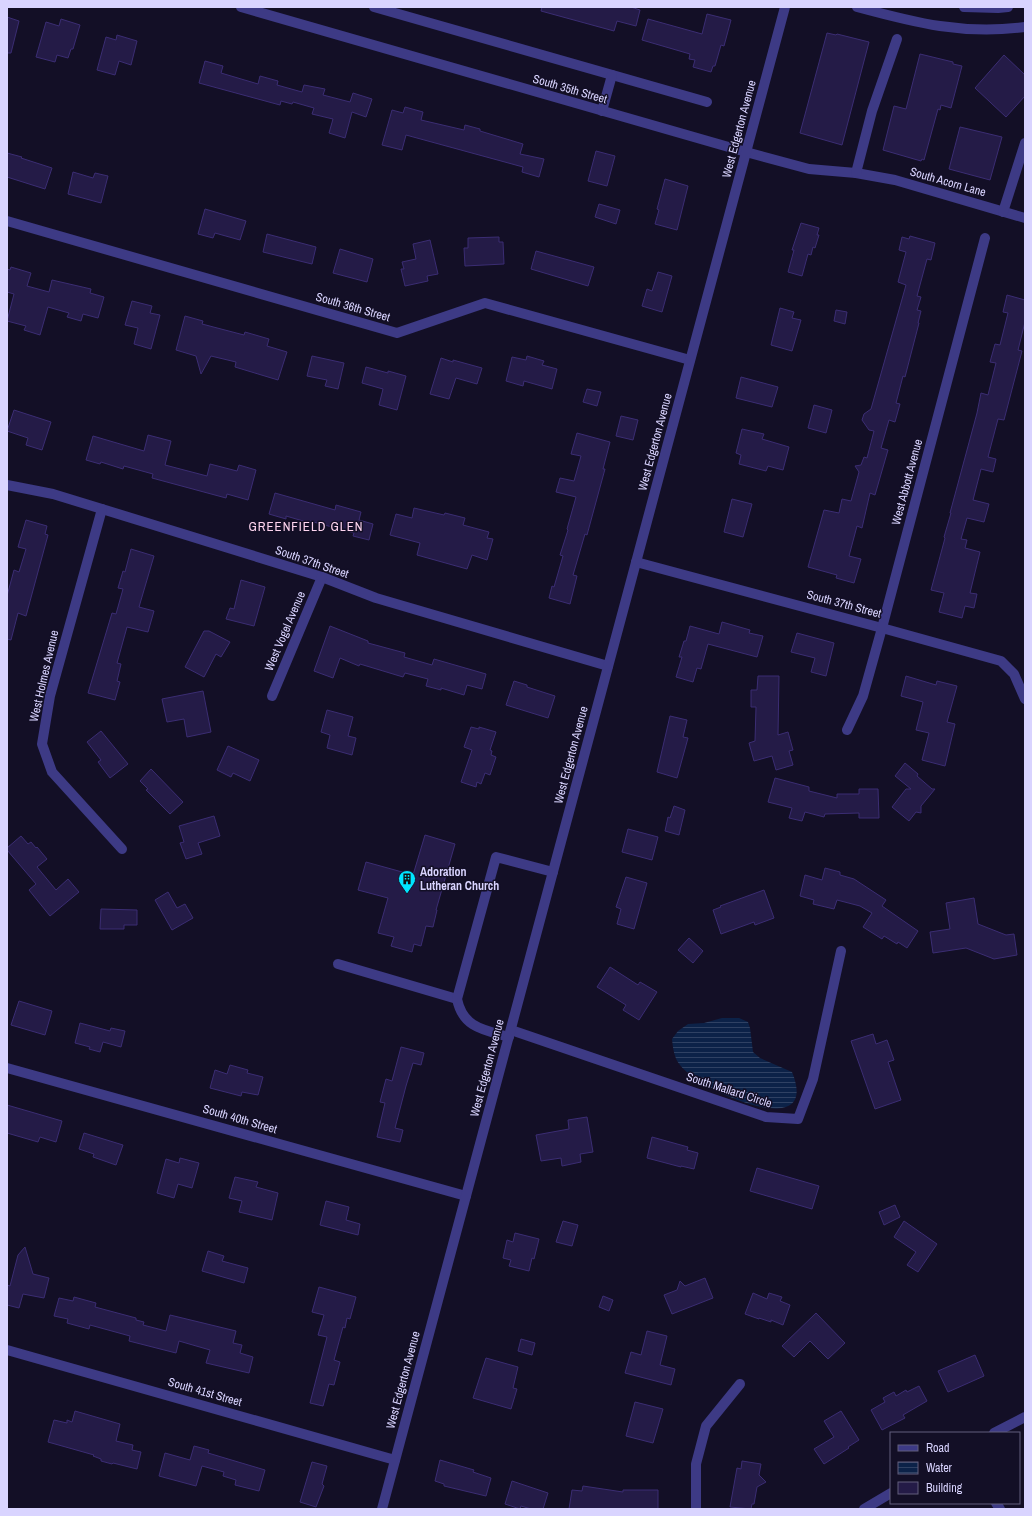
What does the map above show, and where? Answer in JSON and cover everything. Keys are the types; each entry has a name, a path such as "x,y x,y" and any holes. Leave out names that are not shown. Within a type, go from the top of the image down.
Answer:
{"street":[{"name":"South 35th Street","path":"241,7 809,169 856,173 895,180"},
{"path":"374,7 707,102"},
{"name":"West Edgerton Avenue","path":"382,1509 785,7"},
{"path":"857,7 937,27 982,30 1025,27"},
{"path":"964,7 1008,7"},
{"path":"856,173 872,110 897,40"},
{"path":"602,111 612,75"},
{"path":"998,211 1025,143"},
{"name":"South Acorn Lane","path":"895,180 1025,218"},
{"name":"South 36th Street","path":"7,221 397,333 485,303 690,360"},
{"name":"West Abbott Avenue","path":"846,730 863,696 985,238"},
{"name":"South 37th Street","path":"7,485 53,494 322,577 376,598 608,666"},
{"name":"West Holmes Avenue","path":"102,509 50,696 42,744 52,772 122,849"},
{"name":"South 37th Street","path":"636,562 1001,661 1014,674 1025,699"},
{"name":"West Vogel Avenue","path":"272,696 322,577"},
{"path":"510,1034 474,1027 460,1010 457,999 496,857 553,872"},
{"name":"South Mallard Circle","path":"510,1034 766,1117 798,1119 813,1079 841,951"},
{"path":"338,964 457,999"},
{"name":"South 40th Street","path":"7,1068 466,1196"},
{"name":"South 41st Street","path":"7,1350 395,1460"},
{"path":"696,1509 696,1464 706,1426 740,1384"},
{"path":"996,1432 1025,1417"},
{"path":"864,1509 890,1494"}],"water":[{"path":"722,1018 739,1018 748,1022 753,1052 760,1058 792,1072 797,1094 790,1105 774,1108 754,1105 731,1097 709,1087 691,1075 680,1065 675,1056 672,1039 678,1031 688,1024 704,1023"}],"building":[{"path":"542,7 631,7 640,10 636,26 617,21 614,31 541,11"},
{"path":"707,14 731,20 724,46 721,45 715,66 713,66 711,72 693,67 695,60 689,59 690,54 642,40 648,19 702,34"},
{"path":"7,17 19,21 11,53 7,53"},
{"path":"61,19 80,25 73,49 71,49 68,58 57,55 55,62 36,57 46,22 59,26"},
{"path":"827,33 869,42 842,145 800,133"},
{"path":"117,35 137,41 131,65 119,61 115,75 97,70 106,37 116,40"},
{"path":"920,54 953,62 953,64 962,66 951,108 941,105 940,110 938,109 924,160 922,159 921,161 883,150 894,106 906,109"},
{"path":"1004,55 1025,75 1025,96 1006,117 975,88"},
{"path":"205,61 223,66 221,73 258,84 260,76 278,81 277,85 302,92 304,85 325,89 323,95 350,102 353,93 372,99 366,117 352,112 345,138 329,133 333,119 312,114 314,108 293,102 292,104 281,101 280,105 199,83"},
{"path":"405,107 423,112 421,120 464,130 465,125 523,144 520,154 544,159 539,177 522,172 523,167 406,135 402,150 382,145 392,110 403,113"},
{"path":"960,127 1002,137 990,180 949,169"},
{"path":"596,151 615,156 607,186 588,181"},
{"path":"7,153 52,168 45,189 7,177"},
{"path":"73,172 93,178 95,173 108,176 101,203 68,194"},
{"path":"665,179 688,186 677,230 655,224 659,210 657,209"},
{"path":"599,204 620,210 616,224 595,217"},
{"path":"205,209 246,221 240,240 215,233 213,238 198,234"},
{"path":"801,223 819,228 817,235 819,235 815,248 813,247 811,255 808,254 802,276 788,272 794,250 792,250"},
{"path":"267,234 316,247 312,264 263,252"},
{"path":"910,236 935,243 931,260 927,259 917,296 921,297 917,310 921,311 905,377 903,376 896,403 900,404 895,422 889,420 881,448 888,450 875,495 870,493 862,528 857,526 849,556 861,559 854,583 836,578 837,575 808,567 824,510 839,513 842,499 851,501 859,472 855,466 861,465 864,457 867,458 874,431 869,430 862,420 864,414 871,409 906,285 898,282 906,252 899,250 902,237 909,239"},
{"path":"499,237 499,242 503,242 504,264 465,266 464,248 468,248 468,238"},
{"path":"430,240 438,274 427,276 428,281 405,286 401,269 404,269 402,262 416,259 413,244"},
{"path":"340,249 373,259 367,282 333,273"},
{"path":"536,251 594,267 588,286 531,269"},
{"path":"11,267 31,273 27,286 49,292 52,280 91,289 90,293 104,297 98,318 83,314 81,321 67,317 69,313 48,307 40,335 24,330 26,326 7,321 14,294 7,292 7,269 10,270"},
{"path":"658,272 672,276 662,312 642,306 647,289 652,291"},
{"path":"1007,295 1025,300 1025,322 1018,350 1022,351 1004,420 998,419 988,457 996,459 993,472 981,469 973,500 989,504 984,522 967,518 961,539 967,540 965,548 980,552 970,593 977,594 974,608 965,606 962,618 939,612 944,593 931,590 981,393 988,395 996,363 990,362 995,344 1000,345 1008,313 1003,312"},
{"path":"132,301 152,306 150,313 160,315 151,349 134,344 138,328 125,325"},
{"path":"780,308 794,312 792,318 801,320 792,351 771,345"},
{"path":"836,310 847,312 845,324 834,321"},
{"path":"185,316 203,321 202,324 244,335 245,332 269,339 267,346 287,352 278,380 235,367 236,362 211,356 201,374 196,356 176,350"},
{"path":"312,356 344,363 338,389 325,386 327,380 307,376"},
{"path":"527,356 544,361 542,365 557,369 552,389 524,381 523,386 506,381 512,357 526,360"},
{"path":"441,358 482,368 477,384 456,378 449,399 430,394"},
{"path":"366,367 406,376 397,410 379,405 383,389 362,383"},
{"path":"741,377 778,387 772,407 736,398"},
{"path":"587,389 601,392 597,406 583,402"},
{"path":"814,405 832,410 826,433 808,428"},
{"path":"14,410 51,422 42,450 26,445 28,438 7,431"},
{"path":"621,416 638,420 633,440 616,436"},
{"path":"742,429 764,434 762,439 789,447 783,470 768,466 766,471 739,464 741,455 736,453"},
{"path":"577,433 610,442 603,469 605,469 587,535 585,534 573,575 577,576 570,604 549,598 552,586 554,587 563,556 560,555 576,497 556,492 560,478 574,481 581,456 571,454"},
{"path":"148,435 171,441 165,465 207,476 210,464 237,471 239,465 256,470 248,500 227,494 226,498 152,478 153,474 124,466 123,469 101,462 100,464 86,460 93,436 144,451"},
{"path":"275,493 335,510 336,505 361,512 359,520 373,524 369,540 353,536 354,533 310,521 310,523 286,516 286,519 269,514"},
{"path":"732,499 752,504 743,537 724,532"},
{"path":"414,508 465,518 463,525 489,532 487,538 493,539 487,560 472,555 467,569 417,555 420,543 390,535 396,514 412,518"},
{"path":"26,520 47,526 45,534 48,535 26,616 18,613 11,640 7,639 7,596 14,570 19,572 26,549 18,547"},
{"path":"131,549 154,556 139,607 154,611 148,632 127,627 117,663 121,664 117,681 120,682 115,700 88,693 112,613 116,614 123,589 118,588 123,571 125,572"},
{"path":"241,580 265,587 254,626 226,619 230,608 234,609"},
{"path":"722,622 750,630 749,633 763,636 757,657 708,644 701,669 697,668 693,682 676,677 682,657 679,657 684,641 686,641 690,626 719,634"},
{"path":"330,626 368,641 368,643 405,653 404,657 432,665 434,659 486,674 482,689 467,685 464,695 441,688 441,690 426,686 428,679 405,673 403,677 360,664 359,666 340,658 333,678 314,671"},
{"path":"204,631 209,631 230,642 221,657 216,654 204,677 185,667"},
{"path":"797,633 834,643 826,676 811,672 815,658 791,652"},
{"path":"758,676 779,676 778,735 788,732 793,750 789,751 793,765 776,770 772,756 754,761 749,743 755,741 756,707 751,707 751,690 757,690"},
{"path":"906,676 936,685 937,681 957,686 947,722 955,724 945,766 922,760 929,733 916,730 923,702 901,696"},
{"path":"514,681 555,696 548,718 506,705"},
{"path":"203,691 211,732 187,737 184,719 167,722 162,699"},
{"path":"327,710 353,717 348,736 356,738 352,755 327,748 330,735 321,732"},
{"path":"670,716 687,720 683,737 688,738 677,778 657,772"},
{"path":"471,727 479,729 479,727 496,732 490,750 492,751 491,755 496,757 490,775 485,773 481,784 477,782 476,787 461,782 472,750 464,747"},
{"path":"101,731 128,764 110,778 98,762 101,760 87,742"},
{"path":"228,746 259,760 250,781 233,773 231,777 217,770"},
{"path":"905,763 932,789 935,789 921,806 921,813 916,812 909,821 892,807 906,789 911,789 895,776"},
{"path":"151,769 183,802 170,814 146,790 148,789 140,781"},
{"path":"775,778 809,787 809,791 837,798 837,794 859,794 859,789 878,789 879,818 859,818 859,813 825,814 824,817 805,812 802,821 789,818 792,808 768,802"},
{"path":"674,806 685,810 679,835 665,831 668,817 670,818"},
{"path":"214,816 220,836 198,843 202,854 186,859 180,843 184,842 179,826"},
{"path":"628,829 658,837 652,860 622,852"},
{"name":"Adoration Lutheran Church","path":"425,835 455,844 436,910 433,927 426,926 421,946 414,944 412,952 391,946 394,937 378,933 388,898 358,890 366,862 413,875"},
{"path":"21,836 28,844 31,842 36,848 37,847 47,859 37,867 56,890 68,879 79,892 50,916 29,890 36,884 7,850 7,848"},
{"path":"825,868 840,872 840,875 854,879 886,900 882,906 918,931 907,948 884,936 882,939 863,927 872,913 860,906 837,900 834,909 813,904 814,900 800,896 805,875 822,880"},
{"path":"626,877 647,883 634,929 617,924 621,909 616,907"},
{"path":"764,890 774,918 755,925 754,922 721,934 713,910"},
{"path":"168,892 177,908 185,904 193,918 172,930 155,900"},
{"path":"974,898 978,924 1006,935 1014,934 1017,955 994,959 966,948 933,953 930,932 950,929 946,903"},
{"path":"101,909 137,910 137,925 124,925 124,929 100,929"},
{"path":"689,938 703,951 693,963 678,950"},
{"path":"610,967 638,985 640,982 657,992 639,1020 623,1010 626,1005 597,987"},
{"path":"19,1001 52,1011 45,1035 11,1025"},
{"path":"80,1023 110,1031 111,1028 125,1031 121,1047 103,1042 100,1052 89,1049 90,1047 75,1043"},
{"path":"873,1034 876,1044 887,1040 894,1060 888,1062 901,1100 875,1109 851,1041"},
{"path":"401,1047 424,1053 421,1065 413,1063 406,1086 395,1128 403,1130 400,1142 377,1137 385,1103 380,1102 386,1079 392,1081"},
{"path":"230,1065 248,1070 247,1073 263,1077 258,1095 242,1092 241,1096 210,1088 215,1070 227,1074"},
{"path":"7,1105 62,1121 56,1142 40,1137 38,1142 7,1133"},
{"path":"587,1117 593,1152 580,1154 581,1162 562,1166 561,1158 541,1161 536,1135 569,1129 568,1120"},
{"path":"84,1133 123,1145 116,1165 93,1157 94,1154 79,1149"},
{"path":"652,1137 688,1147 687,1150 698,1153 694,1169 647,1158"},
{"path":"180,1158 199,1163 192,1188 178,1184 174,1198 157,1193 166,1159 179,1163"},
{"path":"757,1168 819,1186 812,1209 750,1191"},
{"path":"235,1177 258,1182 256,1187 278,1193 272,1220 239,1212 242,1201 229,1198"},
{"path":"326,1201 349,1207 346,1220 360,1224 358,1235 320,1225"},
{"path":"895,1205 900,1217 884,1225 879,1212"},
{"path":"563,1221 578,1225 572,1246 556,1242"},
{"path":"904,1221 937,1244 918,1272 907,1265 916,1252 894,1237"},
{"path":"515,1233 539,1239 529,1271 509,1266 511,1260 503,1258 507,1240 513,1242"},
{"path":"25,1247 33,1274 49,1278 44,1298 23,1294 19,1308 7,1305 7,1285 10,1286 18,1255"},
{"path":"208,1251 224,1256 222,1261 248,1268 244,1283 202,1271"},
{"path":"705,1278 713,1298 672,1314 664,1295 677,1290 680,1281 685,1286"},
{"path":"319,1287 356,1297 350,1319 347,1318 345,1328 343,1327 334,1360 340,1362 334,1385 329,1384 323,1406 310,1403 327,1337 318,1335 324,1315 312,1312"},
{"path":"753,1293 767,1299 769,1293 782,1297 780,1301 790,1305 783,1325 771,1320 771,1322 745,1314"},
{"path":"603,1296 613,1300 609,1311 599,1307"},
{"path":"74,1297 96,1303 95,1307 136,1318 136,1320 144,1322 143,1325 166,1331 170,1315 236,1331 233,1343 242,1345 240,1353 253,1357 249,1373 206,1363 210,1350 179,1341 176,1353 129,1341 130,1336 90,1325 89,1329 67,1323 68,1319 54,1316 59,1298 73,1301"},
{"path":"816,1313 845,1343 828,1359 810,1341 794,1357 782,1346"},
{"path":"647,1331 667,1336 660,1365 675,1369 671,1385 625,1373 631,1352 641,1355"},
{"path":"521,1339 535,1343 532,1355 518,1351"},
{"path":"975,1355 984,1376 948,1392 938,1371"},
{"path":"486,1358 518,1367 513,1388 517,1389 511,1409 473,1398"},
{"path":"919,1386 927,1401 903,1415 905,1418 882,1430 871,1410 885,1402 883,1398 894,1392 896,1396 906,1390 907,1392"},
{"path":"635,1402 663,1409 653,1443 626,1436"},
{"path":"75,1411 120,1424 116,1441 133,1445 132,1450 141,1452 137,1469 101,1461 101,1459 93,1456 94,1455 48,1442 54,1420 67,1423 67,1420 72,1422"},
{"path":"841,1411 859,1440 824,1464 814,1449 834,1437 824,1421"},
{"path":"194,1446 209,1450 208,1453 265,1470 259,1491 235,1485 236,1480 223,1476 224,1472 202,1466 196,1486 159,1476 165,1453 190,1460"},
{"path":"440,1460 474,1470 473,1472 491,1478 486,1496 444,1486 444,1484 435,1481"},
{"path":"742,1461 761,1464 759,1475 766,1482 757,1487 754,1504 752,1504 751,1509 730,1507 737,1468 741,1469"},
{"path":"312,1462 327,1466 322,1484 324,1486 316,1507 300,1502"},
{"path":"512,1481 548,1493 543,1509 531,1509 521,1506 520,1509 505,1504"},
{"path":"583,1486 623,1492 623,1490 658,1490 658,1509 569,1509 572,1490 582,1491"}],"place":[{"name":"Adoration Lutheran Church","path":"407,894"}],"district":[{"name":"GREENFIELD GLEN","path":"306,526"}]}
